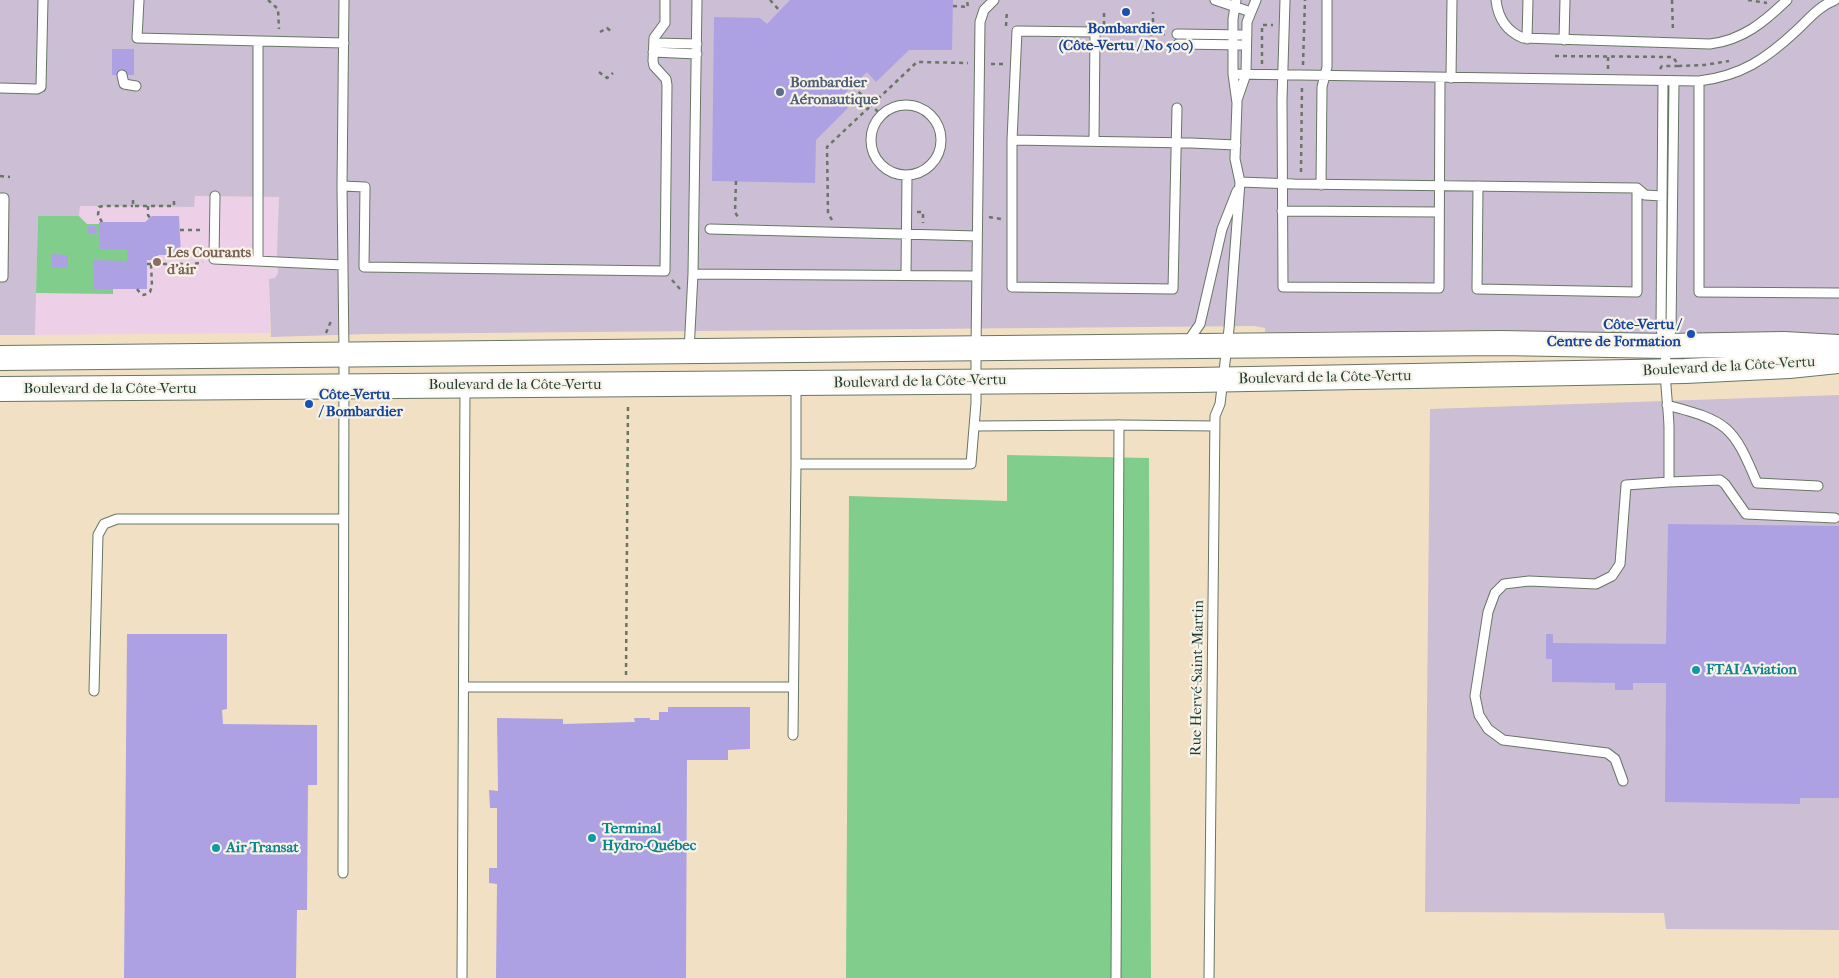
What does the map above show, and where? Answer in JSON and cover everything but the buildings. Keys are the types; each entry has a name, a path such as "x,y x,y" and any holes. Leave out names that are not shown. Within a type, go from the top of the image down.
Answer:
{"street":[{"name":"Boulevard de la Côte-Vertu","path":"0,358 1501,343 1666,346 1784,344 1839,347"},
{"name":"Boulevard de la Côte-Vertu","path":"0,389 1222,380 1665,371 1789,366 1839,361"}],"lane":[{"path":"0,88 37,89 41,87 43,0"},
{"path":"139,0 137,38 344,44"},
{"path":"343,873 344,354 342,186 344,0"},
{"path":"342,186 365,187 364,267 665,271 667,85 664,76 654,66 653,52 656,34 665,23 665,0"},
{"path":"690,351 697,0"},
{"path":"796,464 971,464 977,382 980,22 984,10 994,0"},
{"path":"1216,0 1236,3 1251,12"},
{"path":"1236,103 1246,74 1247,22 1256,0"},
{"path":"1285,0 1282,184 1283,287 1439,288 1440,78"},
{"path":"1322,185 1322,87 1327,64 1327,0"},
{"path":"1451,78 1452,0"},
{"path":"1496,0 1498,12 1506,26 1517,36 1528,39 1676,44 1720,43 1750,32 1787,0"},
{"path":"1528,0 1528,39"},
{"path":"1564,40 1565,0"},
{"path":"1233,74 1699,81 1729,76 1751,67 1778,48 1830,1"},
{"path":"1236,3 1232,19 1233,74 1236,103"},
{"path":"1094,141 1095,32 1017,31 1012,140 1012,287 1173,290 1177,108"},
{"path":"1246,35 1178,39 1246,45"},
{"path":"258,42 258,260"},
{"path":"654,42 697,44"},
{"path":"653,52 696,54"},
{"path":"122,75 124,84 136,86"},
{"path":"1663,81 1661,330 1666,346"},
{"path":"1699,81 1699,292 1839,293"},
{"path":"1669,482 1665,371 1666,346 1671,331 1674,82"},
{"name":"Rue Hervé-Saint-Martin","path":"1209,978 1215,416 1220,404 1240,182 1235,160 1236,103"},
{"path":"901,105 913,106 928,113 939,127 942,138 941,149 936,160 918,174 906,176 895,174 884,168 877,160 872,149 871,137 874,126 881,115 901,105"},
{"path":"1012,140 1236,146"},
{"path":"906,176 906,275"},
{"path":"1185,346 1200,324 1222,229 1240,182 1322,185 1637,188 1645,196 1662,196"},
{"path":"1478,186 1477,290 1637,292 1637,188"},
{"path":"215,196 214,259 343,266"},
{"path":"0,198 4,198 4,208 3,277 0,277"},
{"path":"1282,210 1439,212"},
{"path":"710,230 977,236"},
{"path":"693,274 977,276"},
{"path":"793,735 796,384"},
{"path":"462,978 465,386"},
{"path":"1667,405 1709,417 1725,426 1743,450 1757,483 1818,486"},
{"path":"1116,978 1119,425"},
{"path":"975,426 1215,426"},
{"path":"1623,781 1615,759 1607,753 1503,740 1488,730 1480,715 1475,696 1488,612 1495,594 1504,584 1530,581 1596,584 1612,576 1620,564 1626,485 1720,480 1725,484 1746,514 1835,518"},
{"path":"94,691 98,535 104,524 117,519 343,519"},
{"path":"464,687 793,687"}],"path":[{"path":"268,0 278,9 279,31"},
{"path":"770,0 780,11"},
{"path":"953,6 968,7 968,0"},
{"path":"1303,69 1305,0"},
{"path":"1672,0 1673,36"},
{"path":"1748,0 1771,4"},
{"path":"1006,29 1007,10"},
{"path":"1148,35 1153,34 1154,12"},
{"path":"1262,25 1277,24"},
{"path":"1299,25 1305,25"},
{"path":"600,32 607,28 612,32"},
{"path":"1555,56 1673,57"},
{"path":"1608,56 1608,70"},
{"path":"828,212 827,147 916,62 970,63"},
{"path":"1659,70 1662,66 1679,66"},
{"path":"599,72 607,78 613,73"},
{"path":"1301,176 1302,84"},
{"path":"853,86 881,115"},
{"path":"0,176 10,177"},
{"path":"735,212 736,181"},
{"path":"133,200 133,206"},
{"path":"102,222 98,215 99,207 174,206 174,200"},
{"path":"148,206 150,218"},
{"path":"180,230 193,230"},
{"path":"137,289 141,294 148,294 150,292 152,286 149,264 194,264 214,259"},
{"path":"665,271 680,290 692,290"},
{"path":"326,333 332,318"},
{"path":"626,687 628,385"}],"shaded area":[{"path":"0,0 1839,0 1839,334 1647,336 1504,330 1265,332 1265,328 1254,326 368,334 271,337 269,279 275,278 278,273 279,197 195,196 194,207 80,206 79,216 38,216 35,335 0,335"},
{"name":"Les Courants d'air","path":"194,196 279,197 278,273 275,278 269,280 270,333 35,335 38,216 79,215 80,206 194,207"},
{"path":"1839,395 1839,930 1666,929 1664,913 1425,912 1430,409"}],"green space":[{"path":"38,216 79,216 87,224 99,224 99,249 127,249 127,261 94,261 94,289 113,289 113,294 36,293"},
{"path":"1007,455 1149,458 1151,978 846,978 849,496 1007,501"}],"place":[{"name":"Bombardier (Côte-Vertu / No 500)","path":"1126,12"},
{"name":"Bombardier Aéronautique","path":"780,92"},
{"name":"Les Courants d'air","path":"157,262"},
{"name":"Côte-Vertu / Centre de Formation","path":"1691,334"},
{"name":"Côte-Vertu / Bombardier","path":"309,404"},
{"name":"FTAI Aviation","path":"1696,670"},
{"name":"Terminal Hydro-Québec","path":"592,838"},
{"name":"Air Transat","path":"216,848"}]}
